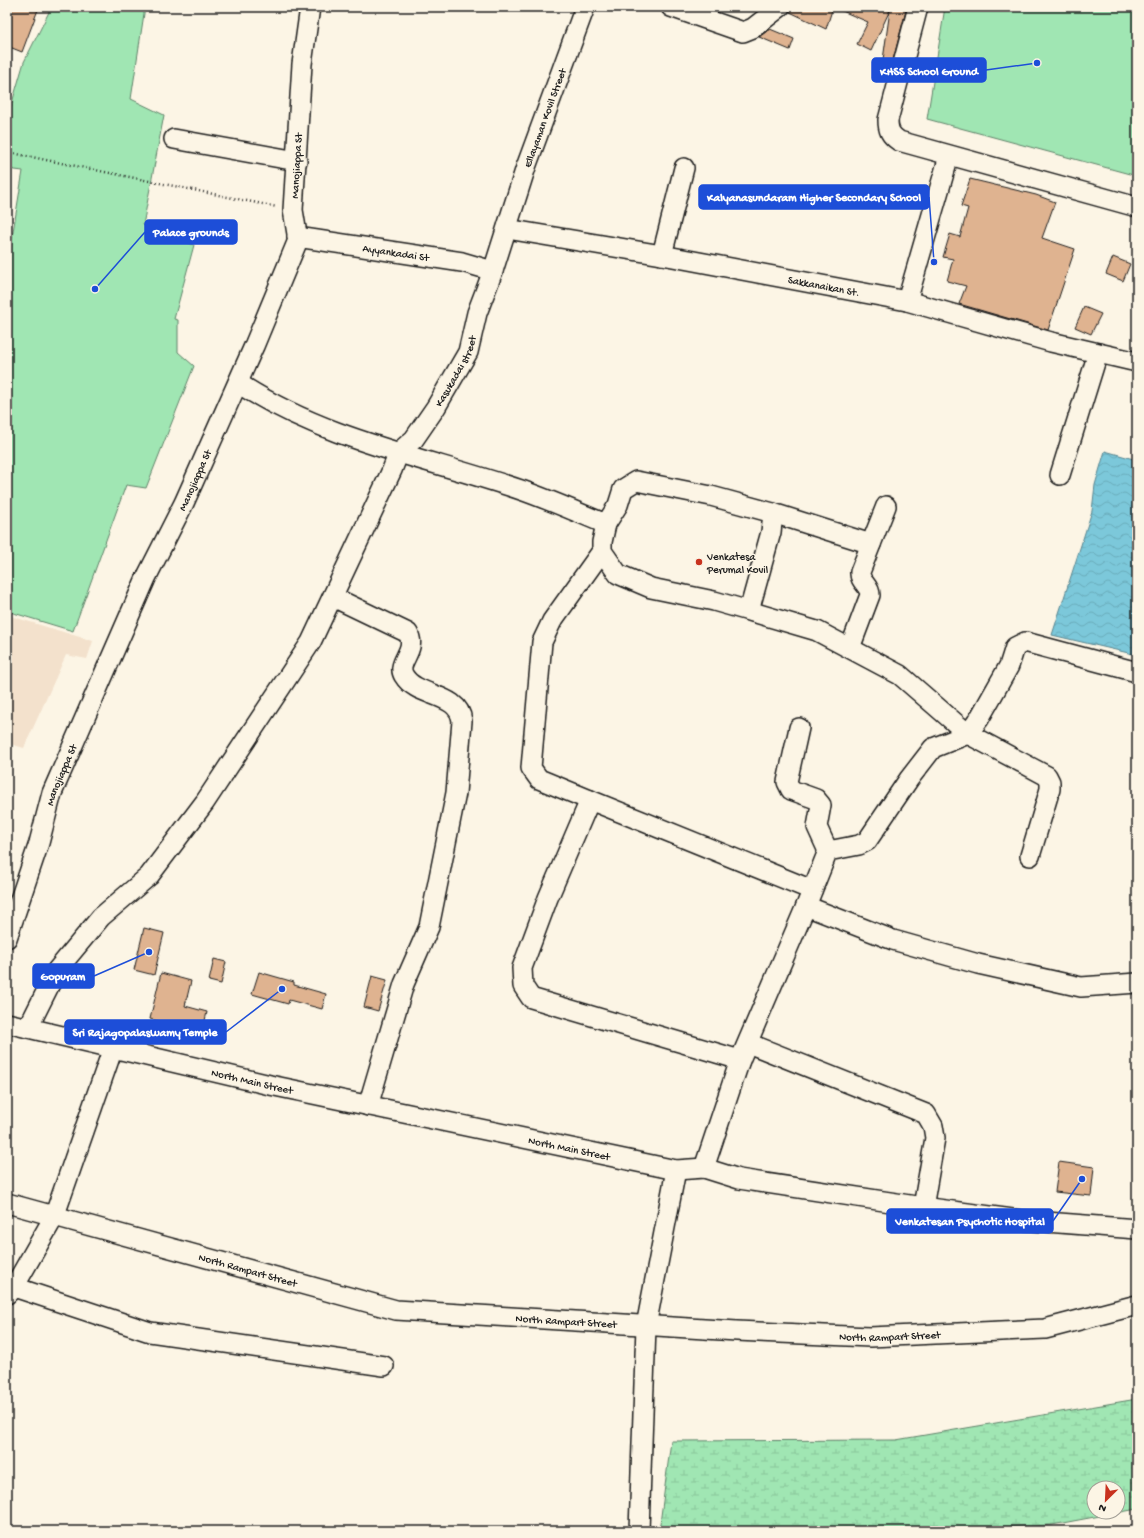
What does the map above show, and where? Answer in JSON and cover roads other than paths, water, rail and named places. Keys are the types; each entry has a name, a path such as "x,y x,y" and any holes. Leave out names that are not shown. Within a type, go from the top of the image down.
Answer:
{"street":[{"name":"Manojiappa St","path":"7,938 39,843 52,793 146,578 184,503 238,383 292,254 297,237 293,210 302,64 310,7"},
{"name":"Ellayaman Kovil Street","path":"495,265 526,167 585,7"},
{"path":"671,7 743,32 753,28 780,7"},
{"path":"918,7 888,120 888,129 892,136 899,141 949,156 1137,207"},
{"path":"174,140 296,161"},
{"path":"907,301 949,156"},
{"path":"662,255 684,168"},
{"name":"Sakkanaikan St.","path":"506,229 662,255 907,301 1051,342 1137,362"},
{"name":"Ayyankadai St","path":"297,237 462,262 495,265"},
{"name":"Kasukadai street","path":"395,461 414,439 436,407 468,352 477,313 495,265"},
{"path":"1060,475 1098,353"},
{"path":"238,383 258,396 313,423 351,438 395,461 525,492 606,524"},
{"path":"28,1028 58,970 101,917 149,876 205,802 311,642 395,461"},
{"path":"871,544 773,513 711,496 636,481 623,489 618,505 606,524 602,542 602,551 618,574 645,585 714,601 817,631 900,676 968,734 1042,772 1047,776 1050,782 1050,789 1030,856"},
{"path":"850,648 870,595 868,587 860,576 886,506"},
{"path":"749,611 771,532 773,513"},
{"path":"602,551 552,621 542,642 531,768 539,779 590,800 809,898 893,940 978,964 1081,987 1137,983"},
{"path":"333,597 408,633 412,640 403,664 402,672 405,678 412,684 453,704 461,714 462,721 456,793 429,927 404,984 368,1106"},
{"path":"828,851 859,845 867,841 909,779 933,748 968,734 979,719 1009,666 1015,647 1025,642 1137,672"},
{"path":"704,1168 740,1060 828,851 817,827 821,806 816,799 791,790 787,782 799,728"},
{"path":"590,800 548,898 522,968 523,986 531,998 740,1060"},
{"name":"North Main Street","path":"7,1023 270,1085 676,1170 704,1168 739,1179 1020,1220 1137,1229"},
{"path":"748,1043 926,1114 933,1126 935,1138 923,1207"},
{"path":"113,1048 54,1217 10,1290 150,1332 384,1366"},
{"path":"639,1531 646,1326 676,1170"},
{"name":"North Rampart Street","path":"7,1203 396,1310 646,1326 878,1337 1045,1329 1137,1305"}],"water":[{"path":"1105,451 1137,460 1137,655 1052,635 1092,511 1095,485"}],"place":[{"name":"KHSS School Ground","path":"1037,63"},
{"name":"Kalyanasundaram Higher Secondary School","path":"934,262"},
{"name":"Palace grounds","path":"95,289"},
{"name":"Venkatesa Perumal Kovil","path":"699,562"},
{"name":"Gopuram","path":"149,952"},
{"name":"Sri Rajagopalaswamy Temple","path":"282,989"},
{"name":"Venkatesan Psychotic Hospital","path":"1082,1179"}]}
